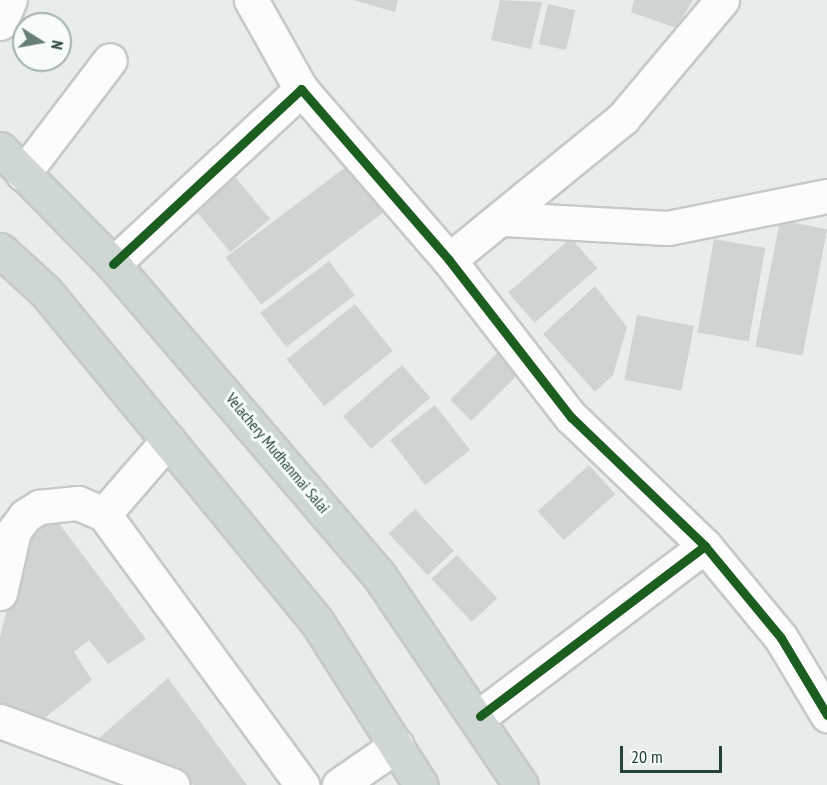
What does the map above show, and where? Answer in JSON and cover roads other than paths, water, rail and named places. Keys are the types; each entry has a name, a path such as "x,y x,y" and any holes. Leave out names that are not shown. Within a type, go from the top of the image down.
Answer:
{"main road":[{"name":"Velachery Mudhanmai Salai","path":"0,149 113,264 378,574 480,716 521,785"},
{"path":"0,249 46,292 317,622 421,785"}],"street":[{"path":"0,23 10,0"},
{"path":"251,0 301,89 449,260 571,417 705,546 781,638 827,715"},
{"path":"449,260 505,219 623,118 722,0"},
{"path":"23,174 110,60"},
{"path":"113,264 301,89"},
{"path":"505,219 668,228 827,196"},
{"path":"104,514 168,440"},
{"path":"0,593 14,531 25,516 39,507 78,503 104,514 302,785"},
{"path":"480,716 705,546"},
{"path":"0,721 172,785"},
{"path":"339,785 397,745"}]}
